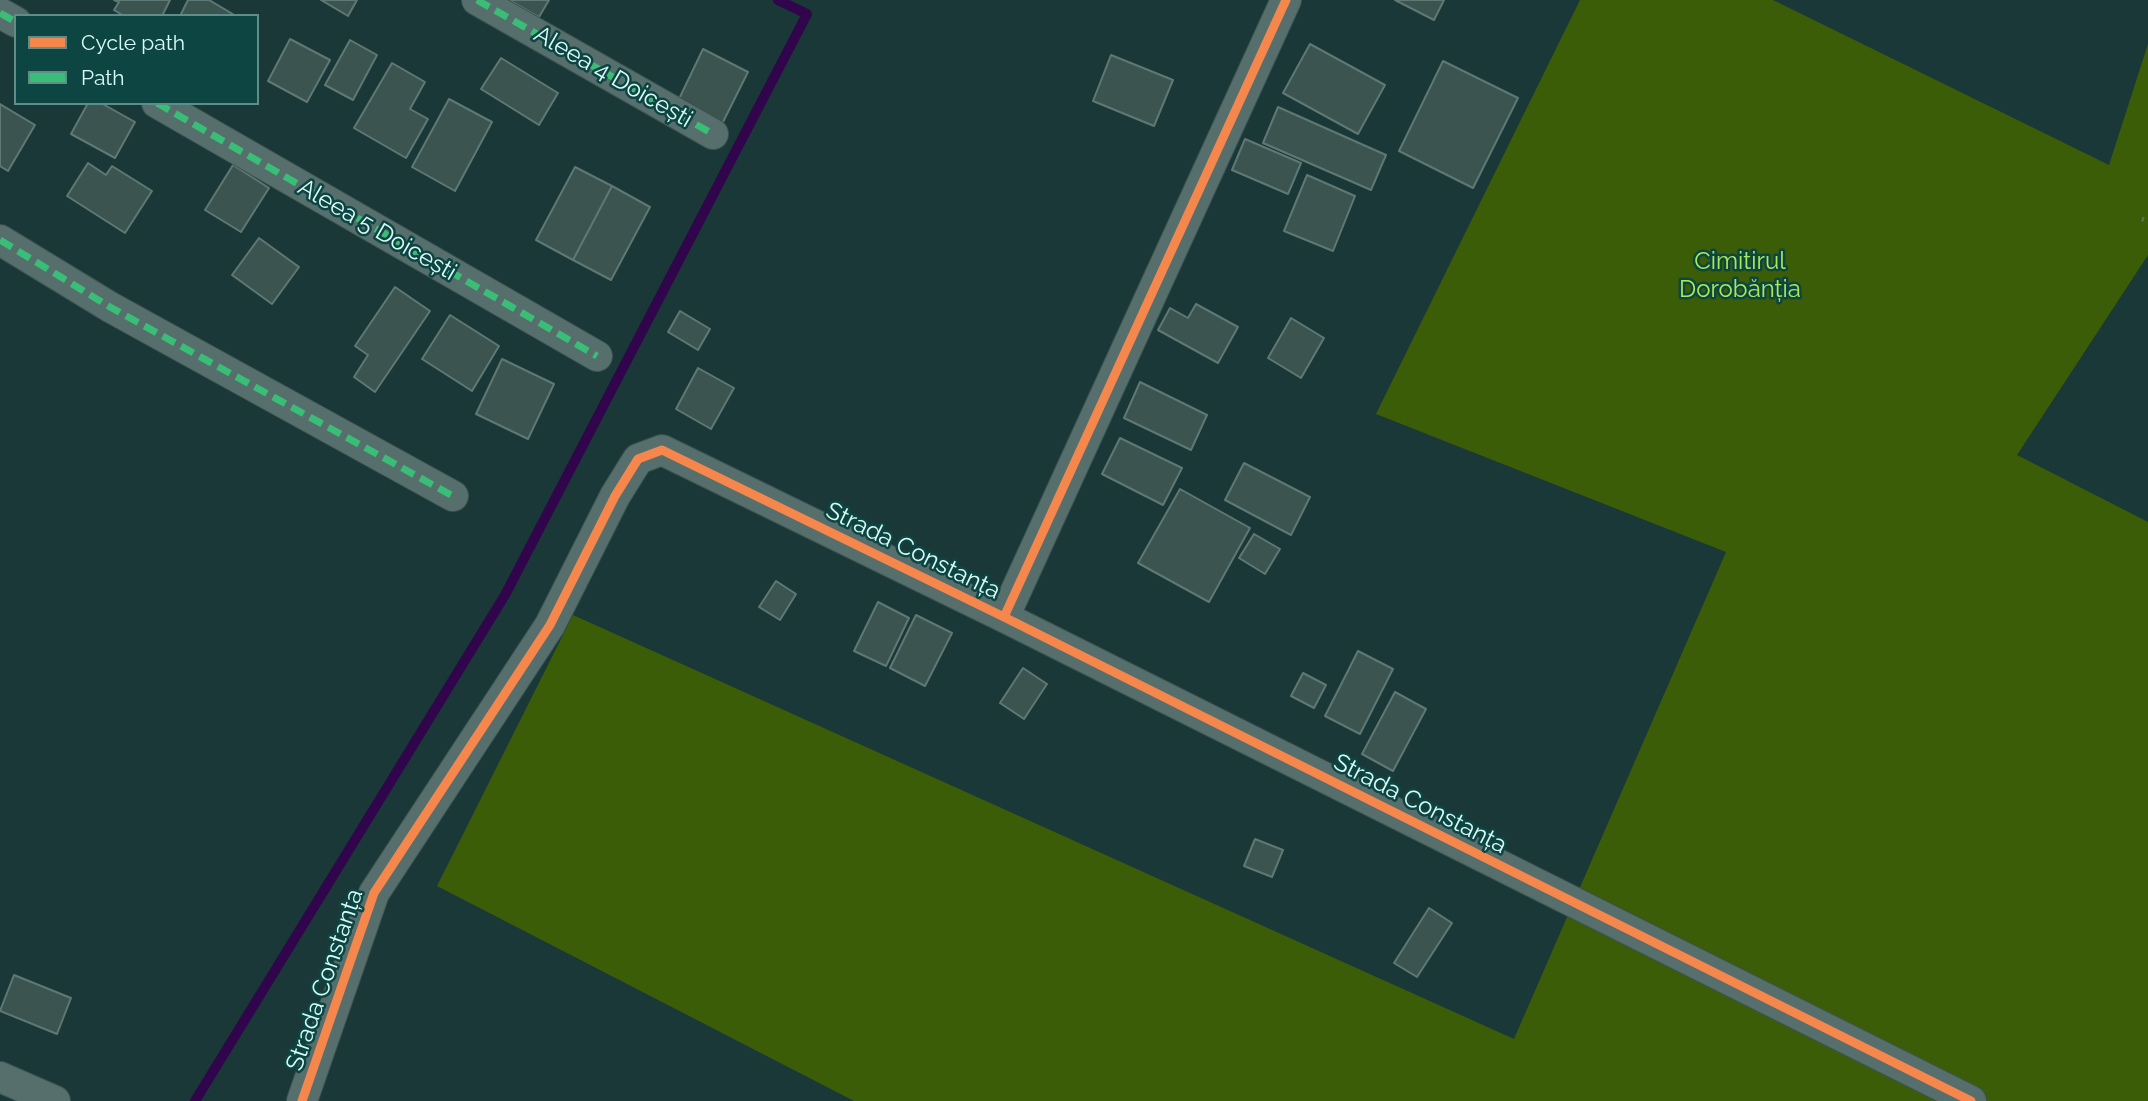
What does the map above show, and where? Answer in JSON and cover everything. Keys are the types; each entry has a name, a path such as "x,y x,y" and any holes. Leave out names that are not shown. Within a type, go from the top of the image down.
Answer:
{"street":[{"name":"Aleea 4 Doicești","path":"477,0 713,134"},
{"path":"1004,617 1286,0"},
{"name":"Aleea 5 Doicești","path":"160,105 597,356"},
{"path":"0,240 110,307 453,496"},
{"name":"Strada Constanța","path":"302,1101 374,893 551,625 615,496 638,459 662,450 1004,617 1971,1101"},
{"path":"0,1077 55,1101"}],"green space":[{"name":"Cimitirul Dorobănția","path":"1580,0 1773,0 2109,165 2148,44 2148,255 2017,455 2148,522 2148,1101 854,1101 437,886 573,615 1514,1039 1726,552 1376,414"}],"building":[{"path":"114,0 170,0 163,14 121,14 114,10 119,2"},
{"path":"188,0 209,0 233,14 181,14"},
{"path":"321,0 357,0 348,16"},
{"path":"509,0 549,0 539,17"},
{"path":"1395,0 1444,0 1434,20"},
{"path":"290,39 330,60 307,102 268,81"},
{"path":"350,40 377,55 353,100 325,85"},
{"path":"1310,44 1385,85 1358,134 1283,93"},
{"path":"703,49 748,72 722,124 678,101"},
{"path":"1111,55 1173,80 1154,126 1093,101"},
{"path":"501,58 558,93 539,125 481,89"},
{"path":"1443,61 1518,98 1473,188 1399,151"},
{"path":"392,63 425,82 410,109 428,119 406,158 354,128"},
{"path":"449,99 492,122 455,191 412,167"},
{"path":"0,104 35,125 8,171 0,166"},
{"path":"87,105 105,105 135,122 115,158 71,134"},
{"path":"1278,107 1386,155 1371,190 1263,143"},
{"path":"1245,139 1301,163 1288,194 1232,170"},
{"path":"88,163 106,175 112,166 152,191 125,233 67,196"},
{"path":"233,165 269,188 241,232 205,210"},
{"path":"575,167 612,186 573,260 536,240"},
{"path":"1307,175 1355,196 1333,251 1284,231"},
{"path":"612,186 650,207 611,280 573,260"},
{"path":"259,238 299,267 272,304 232,275"},
{"path":"395,287 430,311 375,392 354,377 368,355 355,346"},
{"path":"1196,304 1238,327 1218,363 1158,330 1170,308 1188,318"},
{"path":"680,311 710,329 698,350 668,332"},
{"path":"450,315 499,346 472,391 422,359"},
{"path":"1291,318 1324,338 1301,378 1268,358"},
{"path":"502,359 554,384 528,439 476,414"},
{"path":"698,368 734,388 711,429 676,409"},
{"path":"1140,382 1207,415 1191,450 1124,418"},
{"path":"1120,438 1182,468 1163,505 1102,474"},
{"path":"1244,463 1310,497 1291,535 1225,500"},
{"path":"1180,489 1250,528 1209,602 1138,563"},
{"path":"1254,534 1280,549 1265,574 1239,558"},
{"path":"776,581 796,594 780,620 759,607"},
{"path":"878,602 909,618 886,666 854,651"},
{"path":"916,615 952,633 925,686 890,668"},
{"path":"1358,651 1393,669 1360,734 1325,716"},
{"path":"1023,668 1047,684 1024,719 1000,703"},
{"path":"1303,673 1326,685 1314,708 1291,696"},
{"path":"1395,692 1426,709 1393,771 1362,754"},
{"path":"1255,839 1283,850 1272,877 1244,866"},
{"path":"1429,908 1452,923 1417,977 1394,963"},
{"path":"14,975 71,998 57,1034 0,1011"}],"waterway":[{"path":"195,1101 505,595 807,14 778,0"}],"marked path":[{"path":"477,0 713,134"},
{"path":"0,13 14,21"},
{"path":"160,105 597,356"},
{"path":"0,240 110,307 453,496"}],"cycle path":[{"path":"1004,617 1286,0"},
{"path":"302,1101 374,893 550,625 615,496 638,459 662,450 1004,617 1971,1101"}]}
